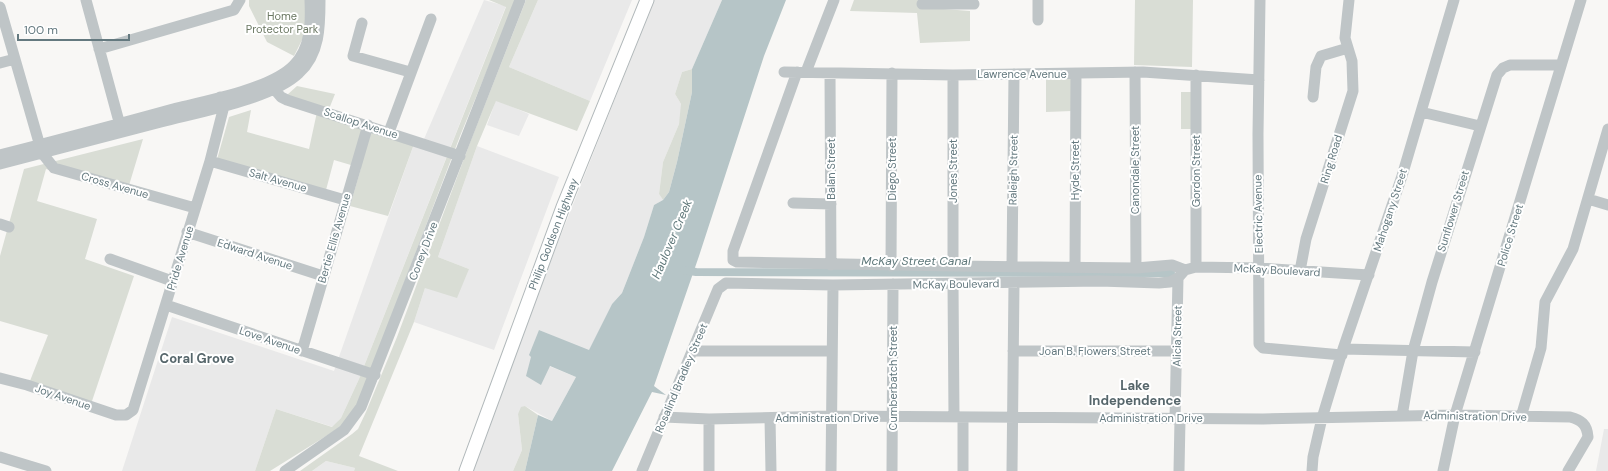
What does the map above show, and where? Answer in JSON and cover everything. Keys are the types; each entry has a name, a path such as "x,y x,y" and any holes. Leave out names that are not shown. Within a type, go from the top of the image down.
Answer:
{"main road":[{"name":"Philip Goldson Highway","path":"456,471 557,198 637,0"},
{"name":"Philip Goldson Highway","path":"466,471 563,207 647,0"}],"street":[{"path":"86,0 121,128"},
{"path":"99,49 234,10 240,0"},
{"path":"271,86 294,65 305,50 309,33 310,0"},
{"path":"0,155 41,148 121,128 221,102 271,86 288,83 300,72 314,53 319,34 320,0"},
{"name":"Coney Drive","path":"285,471 344,430 361,407 375,375 520,0"},
{"path":"801,72 834,0"},
{"path":"1038,0 1038,20"},
{"name":"Electric Avenue","path":"1260,0 1258,134 1260,346 1343,352 1474,352"},
{"name":"Ring Road","path":"1300,271 1306,238 1353,91 1352,62 1344,30 1349,0"},
{"name":"Mahogany Street","path":"1312,471 1313,457 1322,418 1421,112 1454,0"},
{"name":"Police Street","path":"1443,471 1455,415 1581,0"},
{"path":"922,4 974,5"},
{"path":"0,7 41,148"},
{"path":"389,132 430,19"},
{"path":"362,23 353,56 410,72"},
{"path":"1313,97 1316,67 1321,56 1348,48"},
{"path":"0,63 15,59"},
{"name":"Sunflower Street","path":"1402,416 1413,351 1432,282 1497,75 1503,68 1510,65 1561,65"},
{"name":"Lawrence Avenue","path":"784,72 953,75 1135,72 1259,80"},
{"name":"McKay Boulevard","path":"801,72 733,251 733,260 742,263 891,266 1136,268 1172,266 1186,271 1259,268 1369,275"},
{"name":"Canondale Street","path":"1135,72 1136,268"},
{"name":"Balan Street","path":"830,73 831,265"},
{"name":"Diego Street","path":"891,266 892,73"},
{"name":"Raleigh Street","path":"1012,266 1014,74"},
{"name":"Hyde Street","path":"1075,267 1076,74"},
{"name":"Jones Street","path":"953,75 953,266"},
{"name":"Gordon Street","path":"1186,271 1196,75"},
{"name":"Scallop Avenue","path":"271,86 287,100 460,156"},
{"name":"Pride Avenue","path":"126,415 133,410 210,161 222,115 221,102"},
{"path":"1421,112 1480,126"},
{"name":"Bertie Ellis Avenue","path":"302,351 368,125"},
{"path":"1521,417 1541,348 1545,302 1573,249 1608,129"},
{"path":"0,164 41,148"},
{"name":"Cross Avenue","path":"41,148 54,168 195,208"},
{"name":"Salt Avenue","path":"210,161 345,200"},
{"path":"1588,199 1608,205"},
{"path":"793,203 831,204"},
{"name":"Edward Avenue","path":"187,232 323,276"},
{"path":"110,260 172,281"},
{"name":"McKay Boulevard","path":"722,285 726,283 833,285 1100,282 1160,283 1170,282 1186,271"},
{"name":"Alicia Street","path":"1179,471 1177,351 1186,271"},
{"path":"1012,471 1014,283"},
{"name":"Cumberbatch Street","path":"892,471 893,284"},
{"path":"953,284 963,471"},
{"name":"Rosalind Bradley Street","path":"644,470 664,417 718,289 722,285"},
{"path":"831,471 830,416 833,285"},
{"name":"Love Avenue","path":"166,305 375,375"},
{"path":"692,351 831,351"},
{"name":"Joan B. Flowers Street","path":"1013,351 1177,351"},
{"name":"Joy Avenue","path":"0,378 28,385 116,415 126,415"},
{"name":"Administration Drive","path":"664,417 709,419 830,416 1177,419 1455,415 1570,418 1579,420 1585,425 1588,437 1568,471"},
{"path":"770,418 770,471"},
{"path":"709,419 710,471"},
{"path":"0,457 46,471"}],"shaded area":[{"path":"484,0 506,6 359,379 341,418 333,427 276,409 255,471 122,471 172,317 334,371 414,144 421,146"},
{"path":"538,0 632,0 590,101 509,67"},
{"path":"654,0 722,0 692,69 682,72 675,94 681,104 681,116 663,162 659,194 663,200 654,205 644,237 622,293 612,304 589,351 539,330 549,366 576,377 552,421 525,406 518,414 522,450 513,471 471,471 538,293"},
{"path":"496,100 529,114 519,136 487,125"},
{"path":"477,146 559,177 494,350 414,322 425,288 469,269 438,257"},
{"path":"1604,429 1608,429 1608,471 1596,471"},
{"path":"326,461 355,468 354,471 312,471"}],"green space":[{"name":"Home Protector Park","path":"249,0 305,0 305,34 294,56 267,42 249,6"},
{"path":"489,0 516,0 460,136 361,396 348,421 270,471 255,471 276,409 332,427 341,418 359,379 506,7"},
{"path":"526,0 538,0 509,67 590,101 577,131 496,101 477,146 438,257 469,269 457,298 425,288 414,322 359,456 398,471 354,471 355,468 326,461 312,471 300,471 358,429 397,337 471,140"},
{"path":"854,0 918,0 918,7 970,11 970,41 920,43 917,13 850,11"},
{"path":"1135,0 1193,0 1192,67 1134,65"},
{"path":"692,69 692,92 677,162 669,192 663,200 659,194 663,162 679,124 681,104 675,94 682,72"},
{"path":"1046,78 1071,79 1072,111 1046,112"},
{"path":"297,86 335,94 327,114 414,144 388,216 350,206 361,168 334,160 326,190 216,163 229,117 251,110 247,132 309,149 317,112 287,95"},
{"path":"1181,92 1194,92 1194,129 1181,129"},
{"path":"143,139 127,192 46,169 37,201 97,219 85,259 134,276 91,404 28,386 48,335 0,321 0,256 24,169"},
{"path":"525,406 538,415 525,471 513,471 522,450 518,414 521,407"}],"water":[{"name":"Haulover Creek","path":"722,0 786,0 764,56 699,256 654,386 666,395 652,392 612,471 525,471 538,415 552,421 576,377 550,366 541,385 526,376 531,357 529,355 539,330 589,350 612,304 622,293 644,237 654,205 663,200 669,192 692,92 692,69"}],"waterway":[{"name":"McKay Street Canal","path":"684,270 696,272 1171,273"}],"district":[{"name":"Coral Grove","path":"197,358"},
{"name":"Lake Independence","path":"1135,392"}]}
